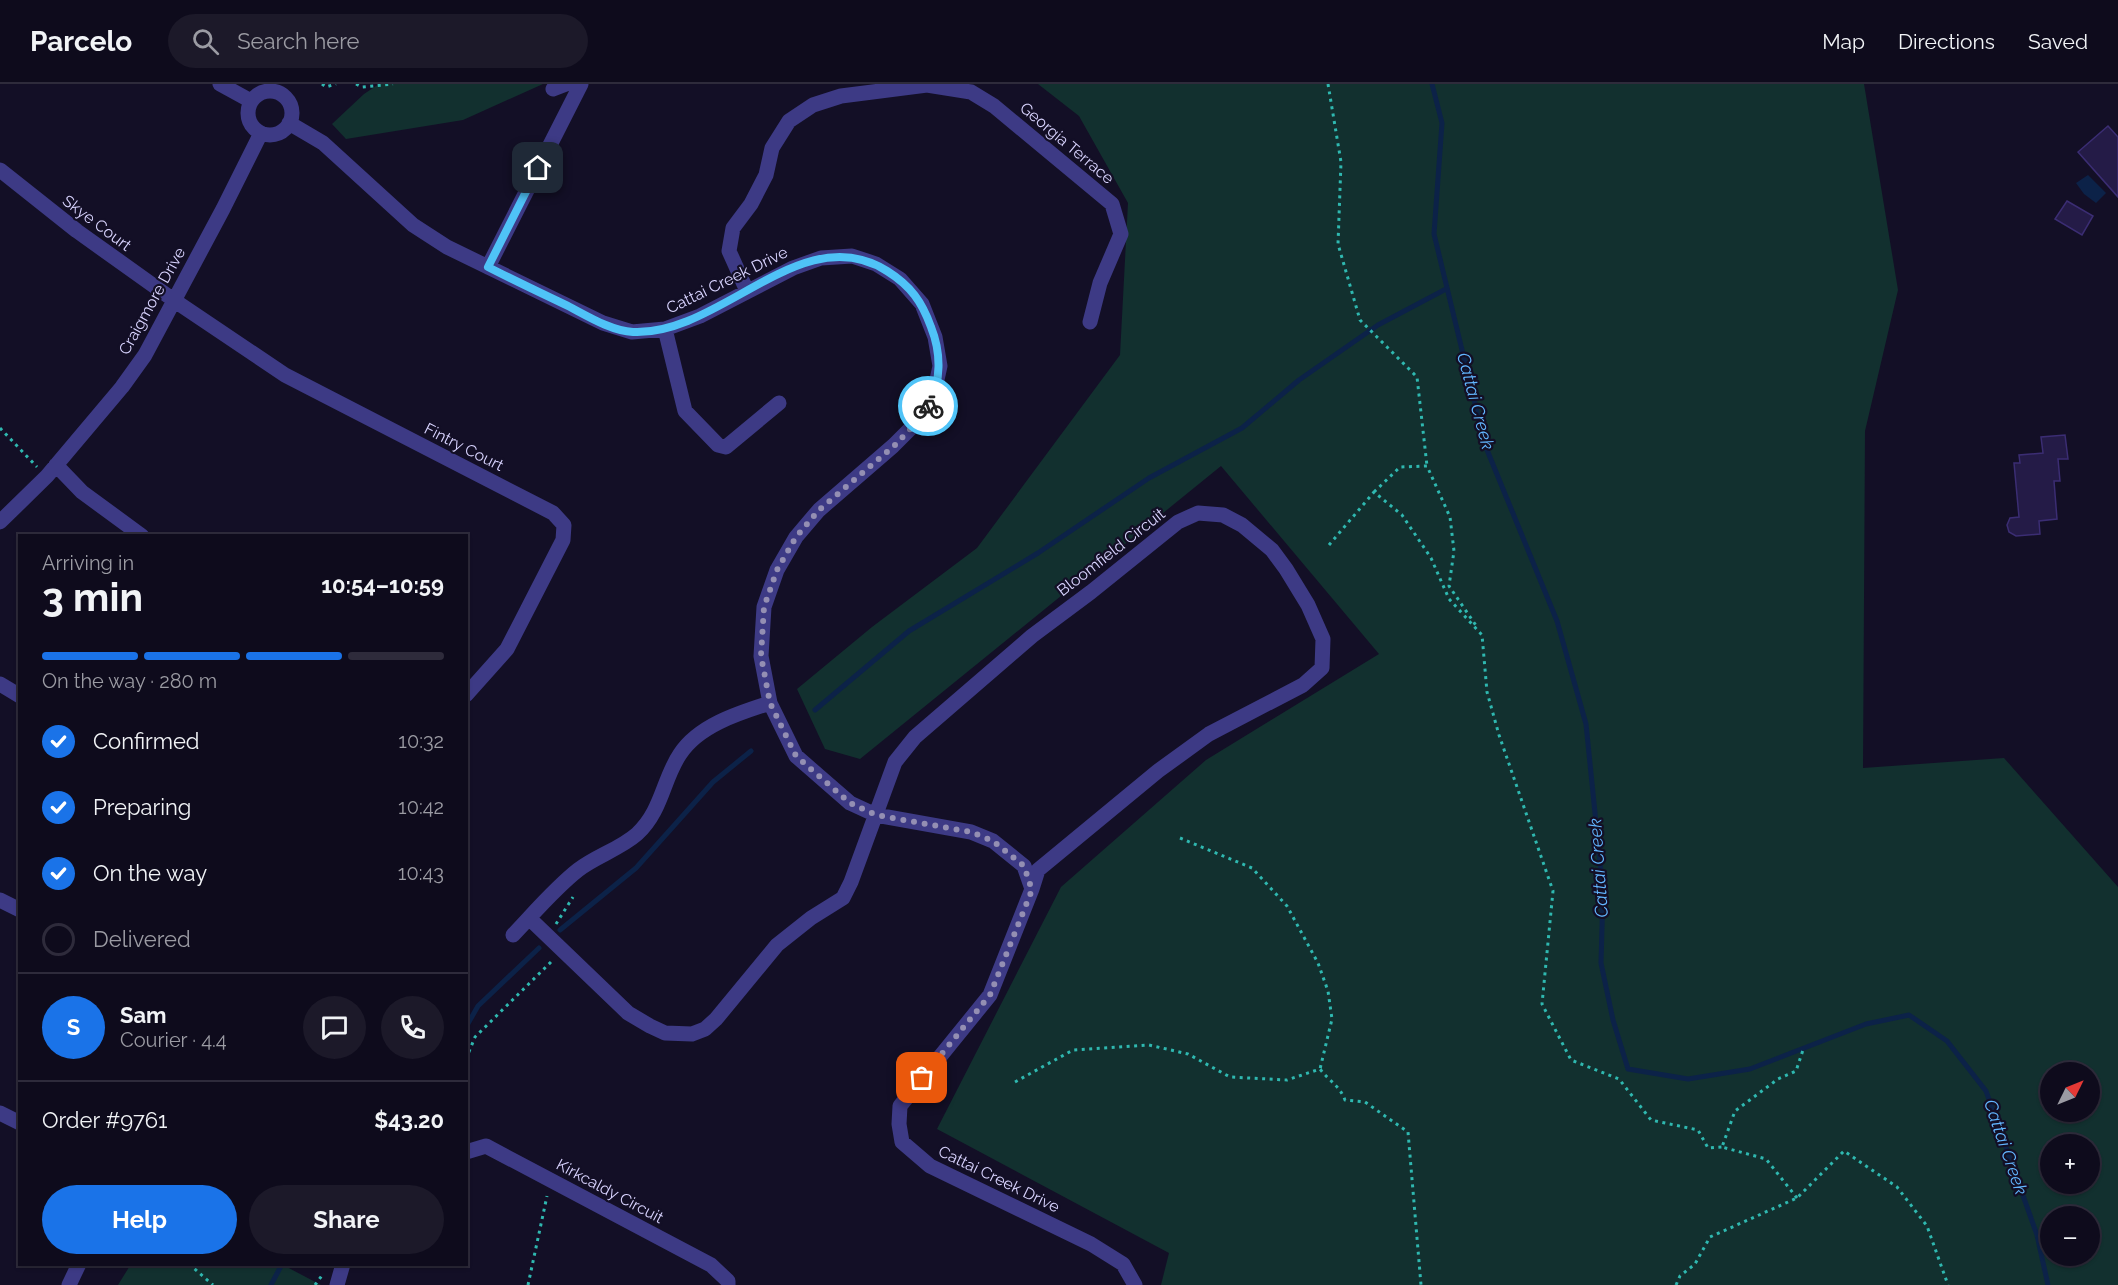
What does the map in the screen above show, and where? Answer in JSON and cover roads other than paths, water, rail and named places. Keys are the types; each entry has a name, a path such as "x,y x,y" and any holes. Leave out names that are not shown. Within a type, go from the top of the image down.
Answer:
{"street":[{"path":"220,84 250,101"},
{"path":"488,267 581,84"},
{"name":"Georgia Terrace","path":"747,291 729,251 733,228 751,204 766,175 772,148 789,121 813,105 841,96 927,85 971,92 994,106 1112,204 1121,234 1100,283 1090,322"},
{"path":"283,89 292,109 289,123 281,132 273,135 261,133 250,124 247,116 250,101 257,94 265,91 283,89"},
{"name":"Cattai Creek Drive","path":"289,123 322,142 413,225 447,247 603,323 632,332 665,329 700,316 793,268 821,258 852,256 876,264 900,279 922,304 935,337 940,366 933,398 918,421 894,446 819,510 796,537 777,570 764,607 761,656 770,703 796,756 850,803 876,815 971,832 993,841 1024,866 1032,890 990,995 900,1106 899,1124 902,1142 930,1166 1091,1244 1123,1264 1135,1285"},
{"name":"Craigmore Drive","path":"0,522 51,471 139,363 175,301 261,133"},
{"name":"Skye Court","path":"0,170 77,231 175,301"},
{"name":"Fintry Court","path":"175,301 285,375 553,513 564,525 563,540 507,649 468,693"},
{"path":"665,329 685,411 718,446 726,447 779,403"},
{"path":"51,471 139,534"},
{"name":"Bloomfield Circuit","path":"876,815 895,762 915,737 1032,636 1178,522 1198,513 1223,515 1242,525 1272,550 1287,569 1308,605 1323,639 1322,668 1303,684 1209,734 1158,771 1038,870 1032,890"},
{"path":"0,684 18,695"},
{"path":"513,935 577,871 637,834 653,816 680,754 698,735 738,714 770,703"},
{"path":"529,918 628,1013 665,1033 692,1034 705,1029 728,1006 777,945 811,918 843,898 876,815"},
{"path":"0,900 18,909"},
{"path":"0,1113 18,1122"},
{"name":"Kirkcaldy Circuit","path":"468,1151 486,1146 711,1265 728,1281 728,1285"},
{"path":"69,1285 78,1266"},
{"path":"337,1285 342,1266"}],"water":[{"path":"2088,175 2106,193 2096,203 2084,194 2076,183"}],"waterway":[{"name":"Cattai Creek","path":"1432,84 1442,123 1434,234 1485,445 1557,621 1586,724 1603,892 1601,963 1613,1020 1628,1069 1688,1079 1750,1069 1866,1024 1909,1015 1947,1041 1986,1091 2037,1235 2048,1285"},
{"path":"815,710 909,631 1038,553 1149,478 1242,428 1299,380 1378,325 1446,289"},
{"path":"560,930 636,868 713,782 751,751"},
{"path":"468,1024 478,1006 539,948"},
{"path":"271,1285 281,1266"}]}
